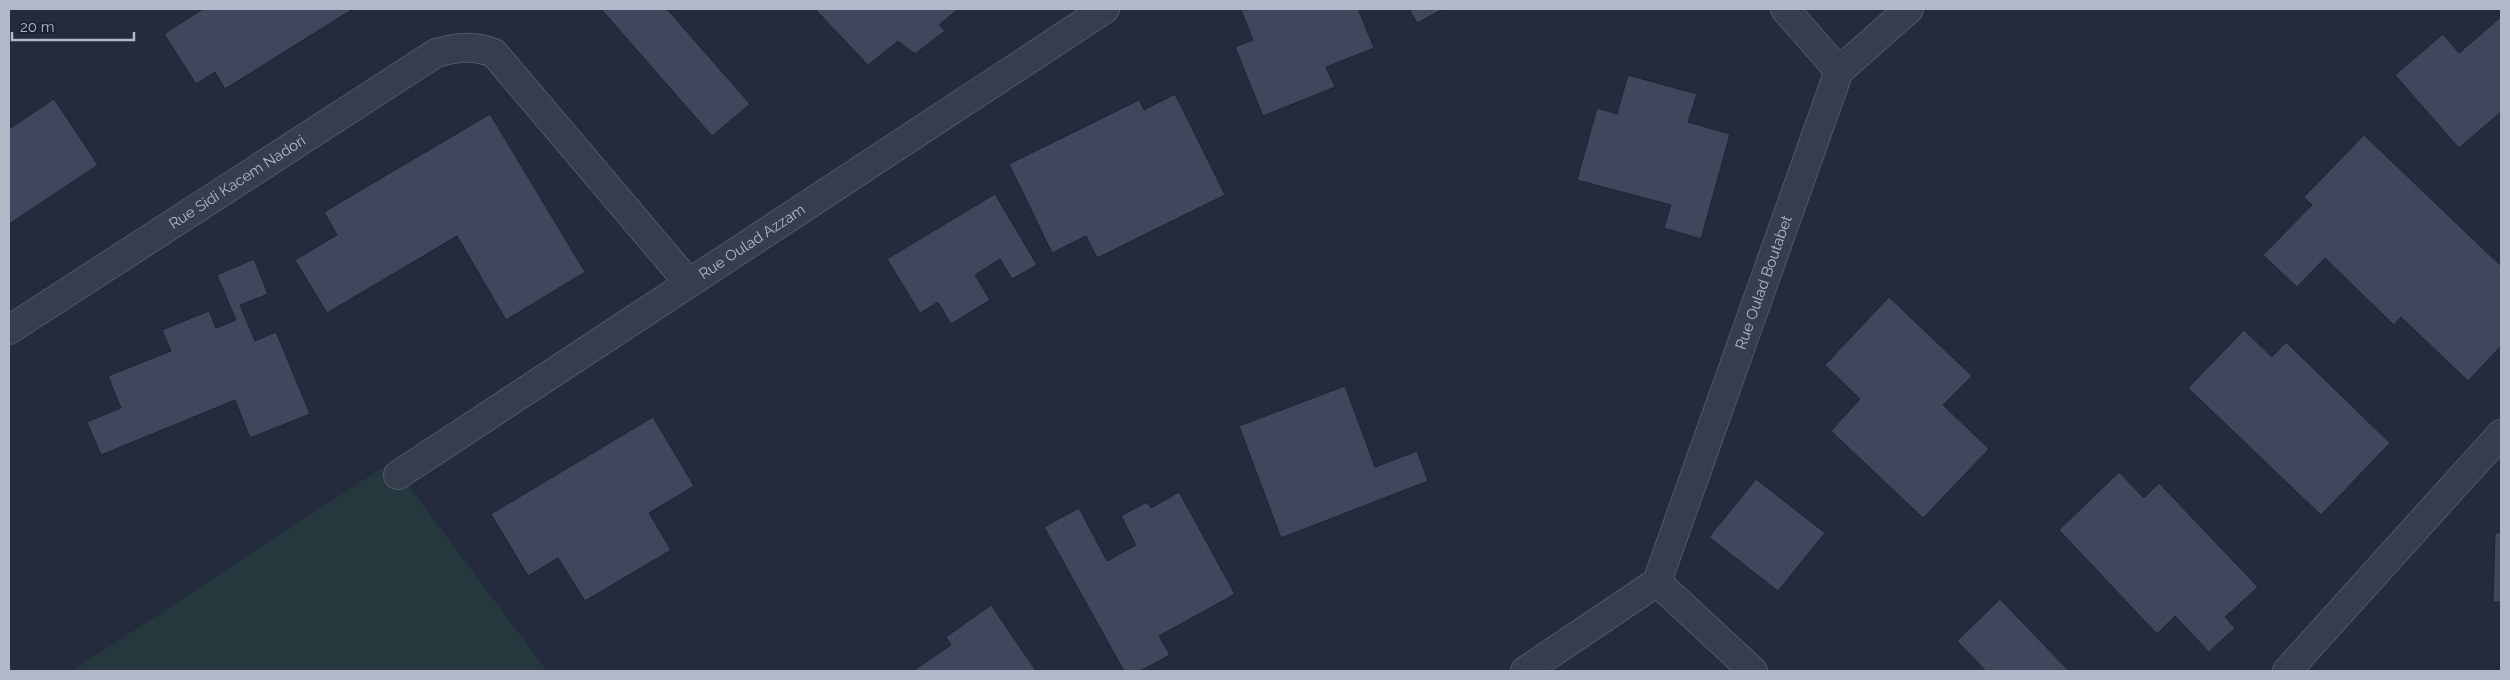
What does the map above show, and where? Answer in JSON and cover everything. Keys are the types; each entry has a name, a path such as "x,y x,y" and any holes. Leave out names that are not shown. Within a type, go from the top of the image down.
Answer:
{"street":[{"name":"Rue Oulad Azzam","path":"398,475 688,282 1105,9"},
{"path":"1785,9 1839,71"},
{"name":"Rue Oulad Boutabet","path":"1657,582 1839,71 1909,9"},
{"name":"Rue Sidi Kacem Nadori","path":"9,330 436,53 453,48 472,47 494,53 688,282"},
{"path":"2287,671 2501,434"},
{"path":"1525,671 1657,582 1753,671"}],"shaded area":[{"path":"391,462 547,671 72,671"}],"building":[{"path":"203,9 353,9 225,89 215,72 196,84 164,34"},
{"path":"601,9 667,9 750,104 712,136"},
{"path":"815,9 958,9 939,25 945,31 915,54 898,41 868,65"},
{"path":"1358,9 1374,48 1326,67 1335,87 1263,116 1235,47 1253,40 1241,10"},
{"path":"1409,9 1443,9 1417,23"},
{"path":"2501,17 2501,112 2459,148 2395,75 2443,34 2459,53"},
{"path":"1628,75 1697,94 1688,122 1730,134 1701,239 1664,228 1671,205 1577,180 1597,108 1617,114"},
{"path":"1175,94 1225,195 1097,258 1086,236 1052,253 1009,164 1139,100 1144,110"},
{"path":"54,99 98,165 9,224 9,129"},
{"path":"490,114 585,272 506,320 457,236 327,313 295,260 337,235 324,212"},
{"path":"2364,135 2501,266 2501,346 2468,381 2401,317 2394,325 2325,258 2297,287 2263,255 2312,205 2304,197"},
{"path":"995,194 1037,265 1012,279 1000,259 975,275 990,300 951,324 938,302 920,313 887,259"},
{"path":"254,259 268,294 240,305 255,341 276,332 310,414 250,438 235,400 101,455 87,422 121,408 108,376 171,351 162,330 209,311 216,328 236,320 217,275"},
{"path":"1889,297 1972,376 1943,405 1989,449 1923,518 1831,431 1860,399 1825,365"},
{"path":"2244,330 2272,357 2286,342 2390,443 2321,515 2188,388"},
{"path":"1345,386 1375,467 1417,451 1428,481 1281,538 1239,426"},
{"path":"653,417 694,486 649,513 671,550 585,601 558,558 528,576 491,514"},
{"path":"2119,472 2144,498 2159,483 2258,587 2225,617 2235,628 2209,652 2175,616 2157,634 2059,530"},
{"path":"1756,479 1825,533 1778,591 1709,537"},
{"path":"1179,492 1235,594 1159,636 1170,655 1140,671 1124,671 1044,527 1079,508 1107,561 1136,545 1121,516 1147,502 1151,508"},
{"path":"2495,533 2501,533 2501,602 2493,602"},
{"path":"2000,599 2069,671 1986,671 1957,641"},
{"path":"991,605 1036,671 913,671 951,645 946,637"}]}
